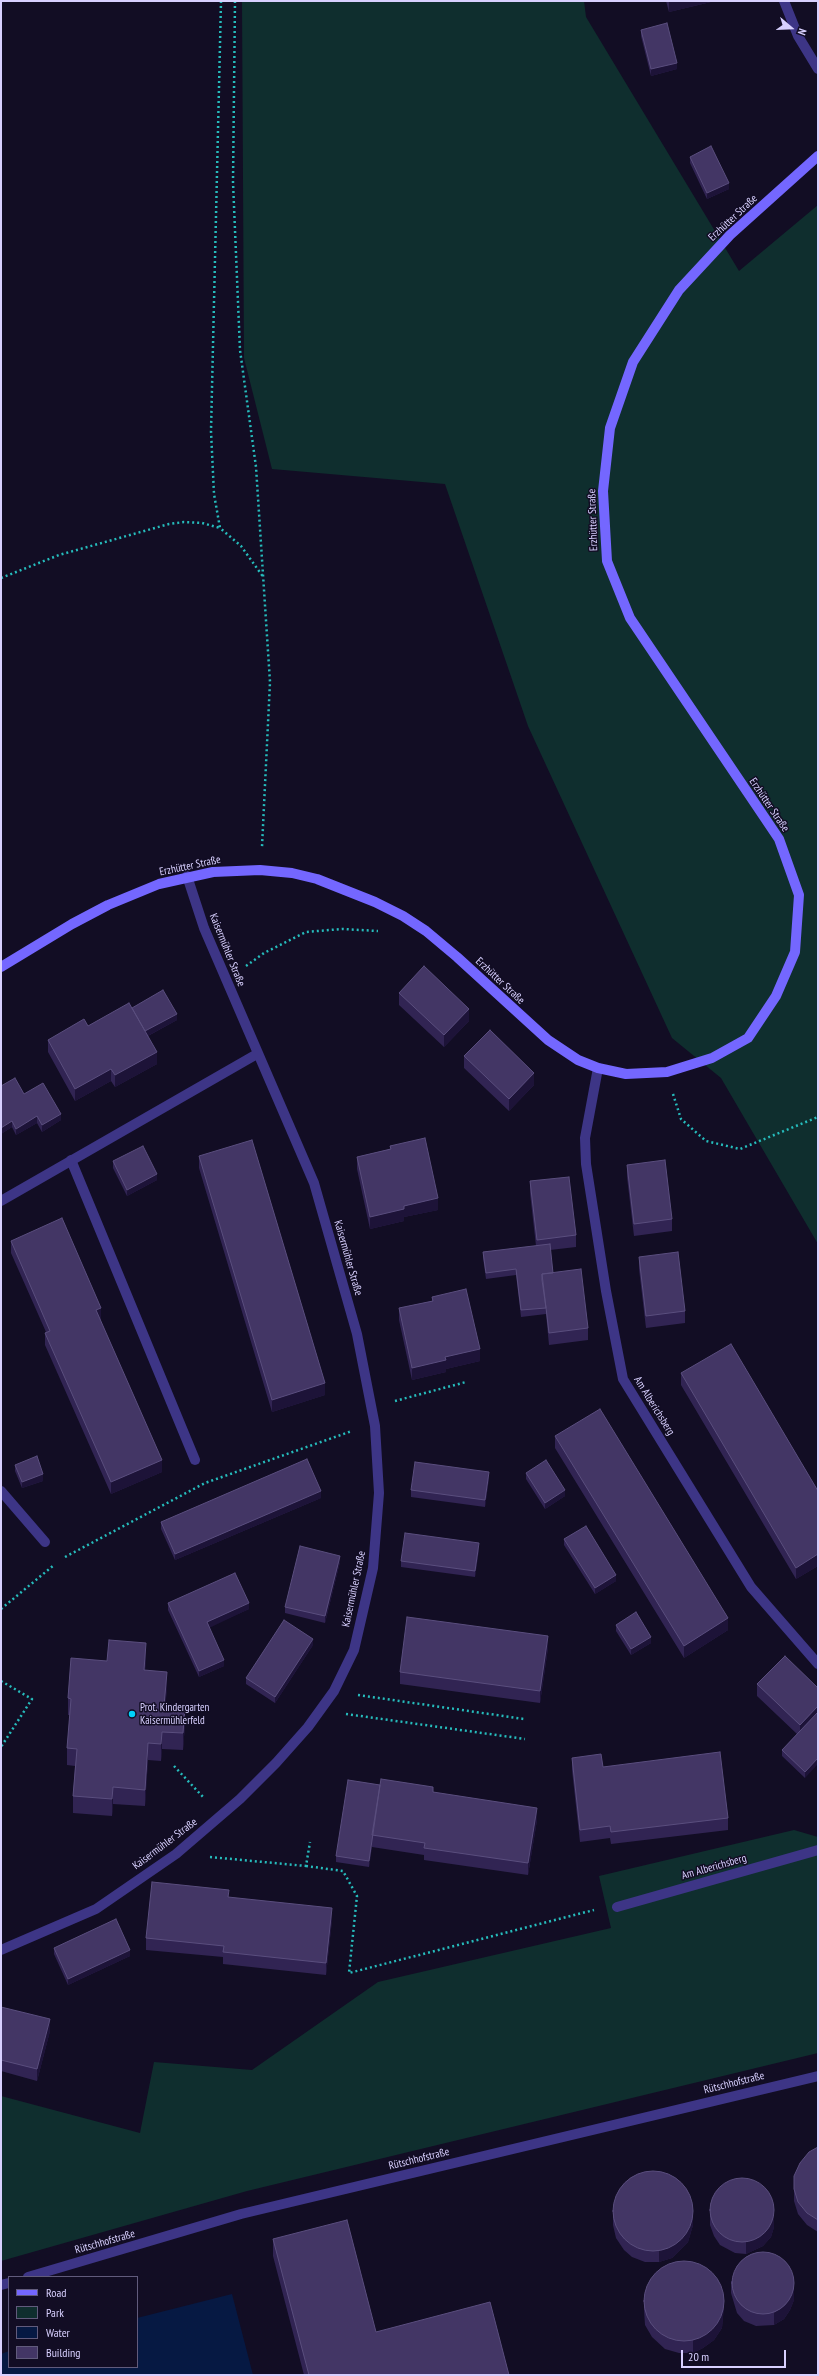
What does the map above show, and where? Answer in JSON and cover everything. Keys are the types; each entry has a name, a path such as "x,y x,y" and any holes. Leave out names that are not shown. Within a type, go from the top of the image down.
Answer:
{"street":[{"path":"784,1 798,36 818,69"},
{"name":"Erzhütter Straße","path":"1,967 72,924 108,905 159,884 186,876 236,869 292,873 317,879 369,899 402,916 426,931 457,957 548,1040 578,1060 598,1068 626,1074 667,1072 712,1058 748,1038 776,996 795,952 799,895 779,839 630,618 607,561 603,491 610,428 633,362 679,290 730,235 818,156"},
{"name":"Kaisermühler Straße","path":"1,1950 96,1909 176,1854 221,1816 276,1763 334,1691 354,1650 373,1568 379,1493 375,1426 357,1334 314,1182 204,928 186,876"},
{"path":"1,1201 70,1160 258,1054"},
{"name":"Am Alberichsberg","path":"598,1068 585,1138 586,1164 606,1291 623,1379 751,1587 818,1664"},
{"path":"70,1160 195,1460"},
{"path":"1,1491 45,1542"},
{"name":"Am Alberichsberg","path":"616,1906 818,1850"},
{"name":"Rütschhofstraße","path":"31,2276 241,2214 818,2076"}],"path":[{"path":"220,528 214,494 211,432 221,1"},
{"path":"235,1 233,182 240,350 256,467 265,580 270,682 260,870"},
{"path":"1,578 59,555 170,524 184,522 202,523 220,528 241,546 265,580"},
{"path":"226,980 264,953 306,932 342,929 384,932"},
{"path":"667,1072 681,1119 706,1141 740,1149 818,1117"},
{"path":"371,1407 466,1382"},
{"path":"1,1609 60,1560 205,1483 345,1433 375,1426"},
{"path":"1,1681 32,1699 1,1747"},
{"path":"334,1691 524,1719"},
{"path":"320,1710 525,1739"},
{"path":"174,1766 221,1816"},
{"path":"306,1866 310,1842"},
{"path":"176,1854 306,1866 343,1871 357,1896 349,1973 590,1911"}],"green space":[{"path":"242,1 584,1 586,17 739,271 818,205 818,1244 721,1078 672,1038 528,726 445,484 272,469 244,358"},
{"path":"794,1830 818,1837 818,2053 247,2191 1,2261 1,2096 140,2133 154,2062 252,2070 378,1982 611,1928 599,1876"}],"water":[{"path":"232,2294 253,2375 1,2375 1,2354 8,2351 8,2368 138,2368 138,2318"}],"building":[{"path":"667,23 677,63 651,69 641,30"},
{"path":"711,146 729,183 707,193 690,157"},
{"path":"424,966 469,1009 444,1035 399,993"},
{"path":"163,990 177,1014 145,1031 132,1008"},
{"path":"129,1003 157,1052 115,1075 111,1069 75,1089 48,1040 84,1019 88,1026"},
{"path":"490,1030 534,1073 509,1099 464,1056"},
{"path":"15,1078 24,1094 43,1083 61,1114 42,1125 37,1116 16,1129 12,1121 1,1128 1,1086"},
{"path":"425,1138 438,1198 404,1206 404,1209 370,1217 357,1157 391,1149 390,1146"},
{"path":"252,1140 325,1383 272,1400 199,1156"},
{"path":"143,1146 157,1174 127,1190 113,1161"},
{"path":"665,1160 672,1219 634,1224 627,1165"},
{"path":"569,1177 576,1235 537,1240 530,1181"},
{"path":"62,1218 101,1308 96,1310 162,1460 111,1482 45,1333 50,1331 11,1241"},
{"path":"550,1244 553,1273 542,1274 546,1308 521,1310 516,1269 486,1273 483,1252"},
{"path":"678,1252 685,1311 646,1316 639,1257"},
{"path":"581,1269 588,1328 549,1333 542,1274"},
{"path":"466,1289 480,1349 445,1357 446,1360 412,1368 399,1308 433,1301 432,1297"},
{"path":"731,1344 818,1491 818,1554 796,1568 681,1373"},
{"path":"600,1409 728,1618 684,1646 555,1436"},
{"path":"37,1456 43,1474 22,1482 15,1465"},
{"path":"307,1459 321,1491 175,1554 161,1522"},
{"path":"546,1460 565,1490 545,1503 526,1473"},
{"path":"415,1462 489,1472 485,1500 411,1490"},
{"path":"586,1526 616,1575 595,1588 564,1539"},
{"path":"405,1533 479,1543 475,1571 401,1561"},
{"path":"300,1546 340,1556 325,1616 285,1607"},
{"path":"235,1573 249,1603 207,1622 224,1660 199,1671 168,1603"},
{"path":"636,1612 651,1637 631,1649 616,1625"},
{"path":"407,1617 548,1636 540,1691 400,1672"},
{"path":"284,1620 313,1639 275,1697 246,1678"},
{"path":"109,1640 146,1643 144,1670 167,1672 164,1706 185,1708 183,1733 162,1732 161,1744 148,1743 145,1790 113,1787 112,1799 73,1796 77,1749 67,1748 71,1699 68,1698 71,1658 107,1661"},
{"path":"785,1656 818,1688 818,1706 800,1725 757,1684"},
{"path":"818,1712 818,1758 805,1772 782,1750"},
{"path":"720,1752 728,1818 611,1832 610,1826 580,1830 572,1758 601,1754 603,1767"},
{"path":"381,1779 433,1787 433,1792 537,1808 528,1863 424,1848 425,1843 372,1835"},
{"path":"348,1780 380,1785 369,1861 336,1856"},
{"path":"152,1882 229,1890 228,1897 332,1908 326,1963 223,1952 224,1946 146,1938"},
{"path":"116,1919 130,1950 68,1979 54,1948"},
{"path":"1,2007 50,2019 37,2069 1,2060"},
{"path":"818,2147 818,2220 807,2213 798,2202 794,2189 794,2176 800,2163 809,2152"},
{"path":"653,2171 668,2174 681,2183 690,2196 693,2211 690,2226 681,2239 668,2248 653,2251 638,2248 625,2239 616,2226 613,2211 616,2196 625,2183 638,2174"},
{"path":"742,2178 760,2184 768,2192 774,2210 768,2228 760,2236 742,2242 724,2236 716,2228 710,2210 716,2192 724,2184"},
{"path":"347,2220 376,2332 490,2302 509,2375 309,2375 273,2239"},
{"path":"757,2252 769,2252 785,2261 792,2271 794,2283 792,2295 785,2305 769,2314 757,2314 746,2309 737,2300 732,2289 732,2277 737,2266 746,2257"},
{"path":"684,2261 699,2264 712,2273 721,2286 724,2301 721,2316 712,2329 699,2338 684,2341 669,2338 656,2329 647,2316 644,2301 647,2286 656,2273 669,2264"}],"place":[{"name":"Prot. Kindergarten Kaisermühlerfeld","path":"132,1714"}]}
